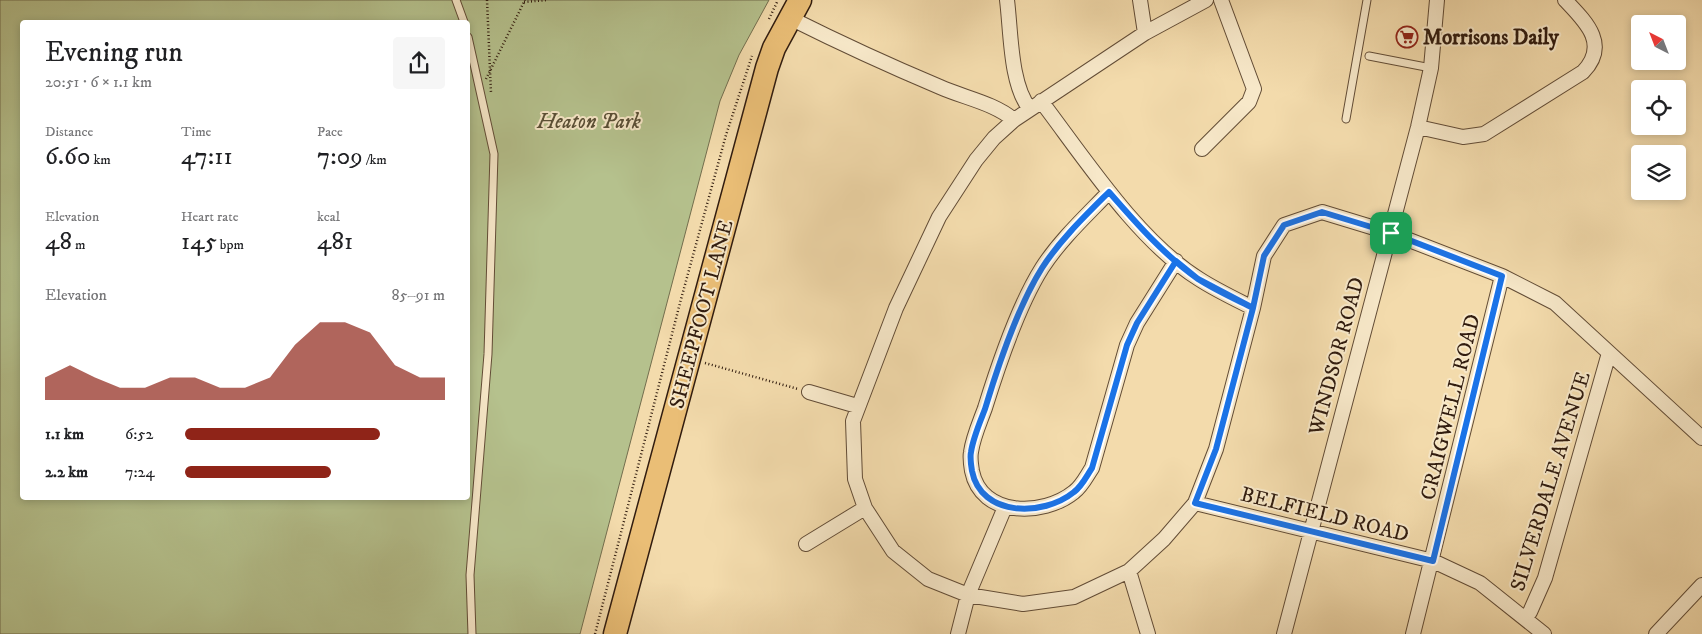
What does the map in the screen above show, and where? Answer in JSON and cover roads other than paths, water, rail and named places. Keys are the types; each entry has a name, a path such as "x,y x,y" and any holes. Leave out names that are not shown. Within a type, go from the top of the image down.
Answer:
{"main road":[{"name":"SHEEPFOOT LANE","path":"615,634 767,68 789,6"}],"street":[{"path":"1007,0 1020,94 1035,105 1141,229 1198,279 1253,308"},
{"path":"1140,0 1145,33"},
{"path":"1206,0 1145,33 1014,120 994,138 976,160 939,217 896,308 857,406 853,421 855,479 865,508 893,551 928,579 968,595 1023,604 1074,597 1129,571 1164,539 1195,503 1216,449 1253,308 1264,256 1284,225 1322,212 1391,233 1502,276 1555,303 1702,438"},
{"path":"1202,149 1249,102 1254,89 1220,0"},
{"name":"WINDSOR ROAD","path":"1284,634 1418,127 1431,68 1437,0"},
{"path":"1418,127 1463,137 1484,134 1583,72 1589,65 1592,56 1594,36 1589,25 1565,0"},
{"path":"789,6 895,68 960,96 995,107 1014,120"},
{"path":"1109,192 1070,232 1041,269 1017,321 990,391 971,452 971,470 980,492 986,498 1005,507 1025,509 1041,507 1072,494 1082,485 1092,468 1127,345 1137,323 1176,261"},
{"name":"CRAIGWELL ROAD","path":"1413,634 1433,561 1502,276"},
{"name":"SILVERDALE AVENUE","path":"1525,618 1530,612 1546,578 1609,353"},
{"path":"809,392 857,406"},
{"name":"BELFIELD ROAD","path":"1195,503 1433,561 1480,583 1544,634"},
{"path":"958,634 968,595 1005,507"},
{"path":"806,544 865,508"},
{"path":"1129,571 1148,634"},
{"path":"1656,634 1702,585"}],"lane":[{"path":"456,0 463,20"},
{"path":"1346,119 1367,0"},
{"path":"470,47 494,154 488,354 470,575 472,634"},
{"path":"1369,56 1431,68"}],"place":[{"name":"Morrisons Daily","path":"1407,37"}],"park label":[{"name":"Heaton Park","path":"589,121"}]}
